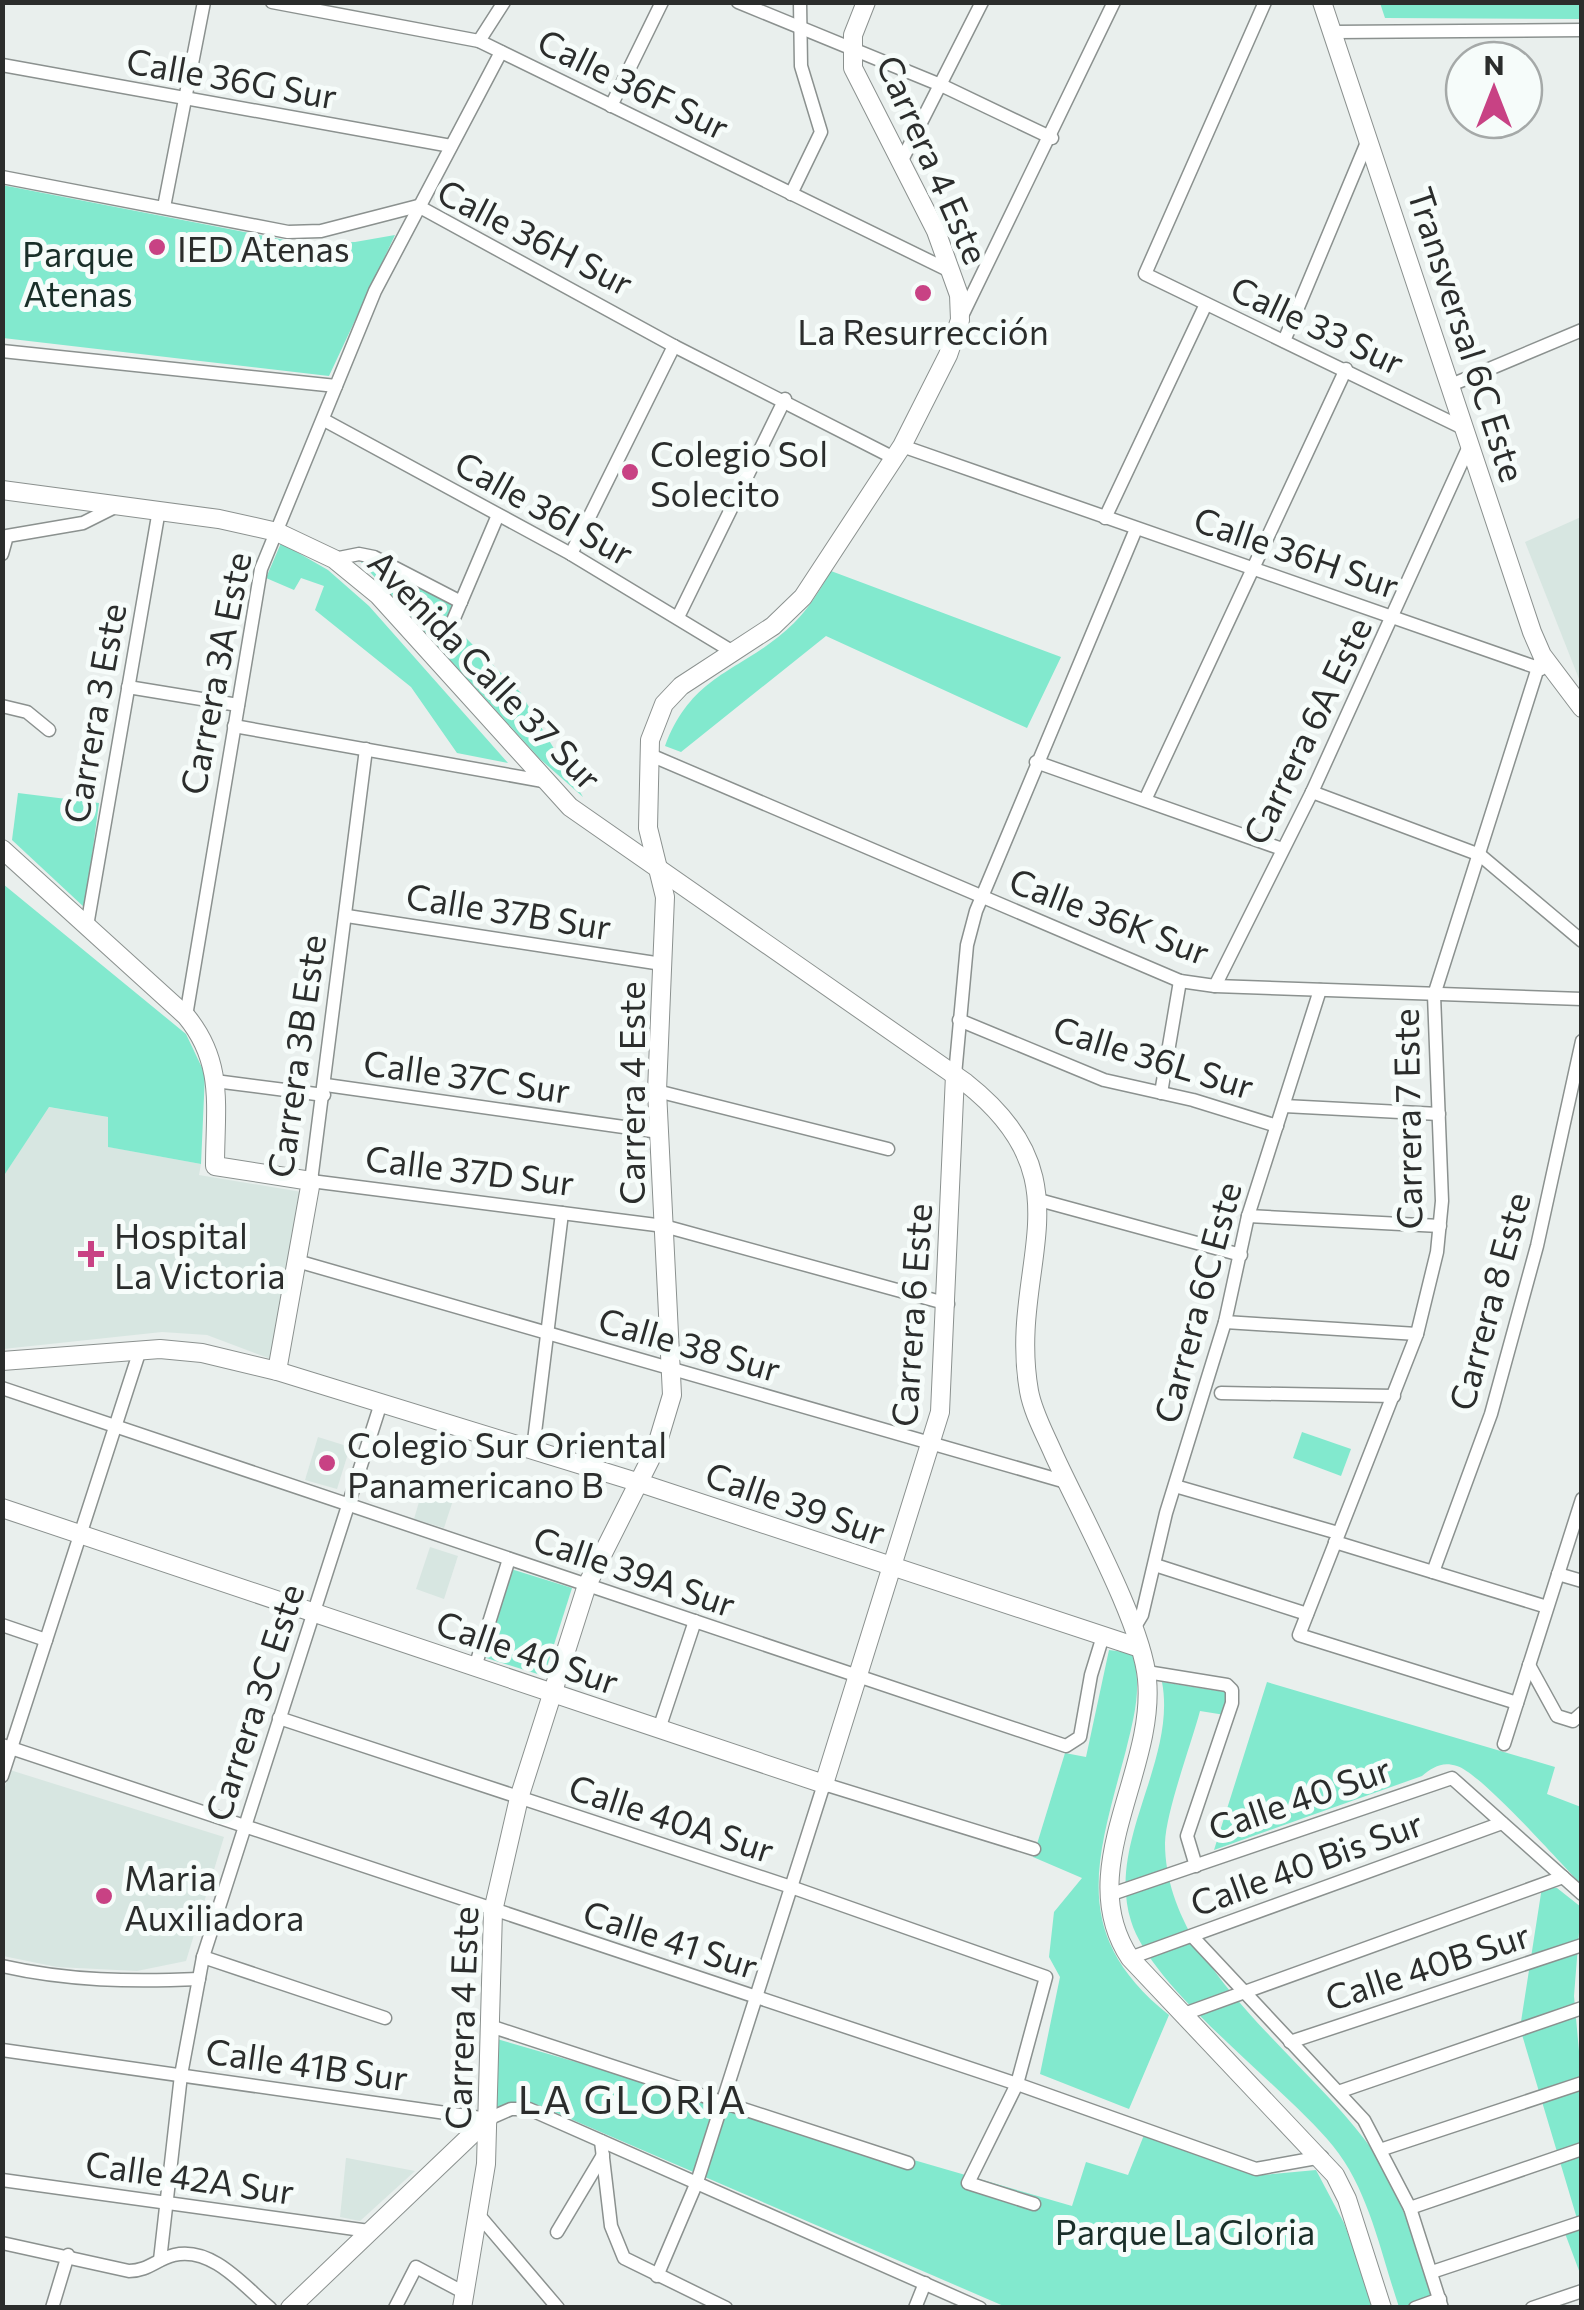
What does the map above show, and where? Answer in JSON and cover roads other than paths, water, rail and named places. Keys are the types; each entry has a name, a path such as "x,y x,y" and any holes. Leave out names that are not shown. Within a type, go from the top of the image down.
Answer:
{"street":[{"path":"164,208 204,2"},
{"name":"Calle 36F Sur","path":"272,2 479,41 952,272"},
{"path":"479,41 504,2"},
{"path":"611,106 662,2"},
{"path":"738,2 798,30 943,86 1052,138"},
{"path":"792,194 821,132 802,66 800,2"},
{"name":"Carrera 4 Este","path":"462,2299 478,2213 488,2119 494,1911 519,1798 587,1585 640,1483 671,1406 673,1369 657,1091 665,897 648,828 648,754 653,728 672,694 772,626 804,597 898,452 948,355 960,320 952,272 902,162 856,76 852,48 866,2"},
{"path":"902,162 982,2"},
{"path":"960,320 1052,138 1114,2"},
{"name":"Calle 33 Sur","path":"1265,2 1145,274 1346,369 1468,436"},
{"name":"Transversal 6C Este","path":"1322,2 1539,661"},
{"path":"1334,32 1582,30"},
{"name":"Carrera 3A Este","path":"186,1016 261,569 375,291 501,52"},
{"name":"Calle 36G Sur","path":"2,65 451,146"},
{"path":"1284,341 1368,138"},
{"name":"Calle 36H Sur","path":"2,176 302,233 418,206 674,346 898,452 1136,528 1393,618 1539,661"},
{"path":"1105,518 1206,304"},
{"path":"1451,385 1582,330"},
{"path":"570,554 674,346"},
{"path":"2,351 336,386"},
{"path":"1144,800 1346,369"},
{"path":"678,617 785,400"},
{"name":"Calle 36I Sur","path":"324,420 570,554 733,652"},
{"name":"Carrera 6A Este","path":"1214,986 1312,792 1393,618 1468,436"},
{"name":"Avenida Calle 37 Sur","path":"2,490 120,504 277,532 334,559 378,596 543,780 594,826 954,1075 1010,1124 1029,1158 1038,1192"},
{"path":"2,554 5,536 84,523 120,504"},
{"name":"Carrera 3 Este","path":"87,926 159,510"},
{"path":"452,623 498,514"},
{"name":"Carrera 6 Este","path":"657,2276 697,2182 934,1442 948,1304 954,1075 968,945 981,898 1136,528"},
{"path":"334,559 374,557 460,602"},
{"path":"1539,661 1582,708"},
{"name":"Carrera 7 Este","path":"1517,1703 1299,1635 1416,1334 1440,1226 1434,995 1443,956 1480,855 1539,661"},
{"path":"128,687 238,706"},
{"path":"2,706 28,712 49,730"},
{"path":"234,726 543,780"},
{"name":"Carrera 3B Este","path":"278,1371 325,1090 366,749"},
{"name":"Calle 36K Sur","path":"648,754 1180,981 1214,986 1582,999"},
{"path":"1036,762 1282,849"},
{"path":"1312,792 1480,855 1582,941"},
{"path":"2,849 186,1016 211,1055 216,1081"},
{"name":"Calle 37B Sur","path":"347,916 662,964"},
{"path":"1161,1093 1180,981"},
{"name":"Carrera 6C Este","path":"1137,1638 1175,1486 1225,1322 1248,1216 1320,990"},
{"name":"Calle 36L Sur","path":"959,1020 1104,1080 1277,1126"},
{"name":"Carrera 8 Este","path":"1433,1572 1496,1396 1537,1246 1582,1041"},
{"name":"Calle 37C Sur","path":"216,1081 325,1090 659,1132"},
{"name":"Calle 37D Sur","path":"216,1081 215,1166 664,1226 948,1304"},
{"path":"657,1091 888,1149"},
{"name":"Calle 36L Sur","path":"1284,1106 1439,1114"},
{"path":"1240,1256 1038,1192 1028,1385 1034,1411 1137,1638 1147,1672 1148,1718 1113,1851 1109,1895 1116,1935 1130,1958 1322,2156 1347,2198 1382,2308"},
{"path":"532,1449 562,1213"},
{"path":"1248,1216 1440,1226"},
{"name":"Calle 38 Sur","path":"297,1261 1066,1482"},
{"path":"1225,1322 1416,1334"},
{"path":"2,1776 7,1746 46,1640 140,1350"},
{"name":"Calle 39 Sur","path":"2,1360 140,1350 202,1353 278,1371 640,1483 894,1570 1104,1636 1137,1638"},
{"name":"Calle 39A Sur","path":"2,1388 1066,1746 1078,1742 1104,1636"},
{"path":"1222,1393 1394,1396"},
{"name":"Carrera 3C Este","path":"160,2260 181,2075 198,1979 381,1403"},
{"path":"1175,1486 1547,1607"},
{"path":"1504,1744 1582,1499"},
{"name":"Calle 40 Sur","path":"2,1508 824,1784 1034,1850"},
{"path":"475,1667 509,1559"},
{"path":"1155,1565 1307,1614"},
{"path":"1558,1574 1582,1581"},
{"path":"660,1729 695,1621"},
{"path":"2,1625 46,1640"},
{"path":"1528,1666 1558,1716 1577,1717"},
{"path":"1147,1672 1227,1686 1232,1703 1187,1836 1196,1866"},
{"name":"Calle 40A Sur","path":"279,1718 791,1887 1046,1977 1018,2084"},
{"name":"Calle 41 Sur","path":"7,1746 1018,2084 1256,2168 1322,2156"},
{"name":"Calle 40 Sur","path":"1109,1895 1452,1778 1502,1822"},
{"path":"1502,1822 1582,1894"},
{"name":"Calle 40 Bis Sur","path":"1130,1958 1502,1822"},
{"path":"1184,2014 1563,1877"},
{"path":"1192,1936 1341,2091 1383,2149 1410,2208 1441,2303 1415,2308"},
{"name":"Calle 40B Sur","path":"1290,2042 1582,1945"},
{"path":"204,1956 385,2018"},
{"path":"2,1966 49,1977 198,1979"},
{"path":"1341,2091 1582,2008"},
{"path":"490,2026 908,2163"},
{"name":"Calle 41B Sur","path":"2,2050 488,2119 522,2108 980,2308"},
{"path":"1383,2149 1582,2083"},
{"path":"1018,2084 968,2183 1034,2204"},
{"path":"290,2308 488,2119"},
{"path":"601,2140 614,2237 631,2264 698,2302 726,2308"},
{"path":"1410,2208 1582,2149"},
{"path":"556,2232 603,2156"},
{"name":"Calle 42A Sur","path":"2,2180 369,2231"},
{"path":"478,2213 558,2308"},
{"path":"1432,2272 1582,2222"},
{"path":"2,2243 129,2270 146,2269 160,2260 185,2253 203,2256 270,2308"},
{"path":"52,2308 68,2255"},
{"path":"396,2308 416,2267 462,2299"},
{"path":"916,2308 926,2284"},
{"path":"1532,2308 1582,2291"}],"place":[{"name":"IED Atenas","path":"157,247"},
{"name":"La Resurrección","path":"923,293"},
{"name":"Colegio Sol Solecito","path":"630,472"},
{"name":"Hospital La Victoria","path":"91,1254"},
{"name":"Colegio Sur Oriental Panamericano B","path":"327,1463"},
{"name":"Maria Auxiliadora","path":"104,1896"}],"district":[{"name":"LA GLORIA","path":"633,2097"}],"park label":[{"name":"Parque Atenas","path":"78,272"},
{"name":"Parque La Gloria","path":"1185,2230"}]}
